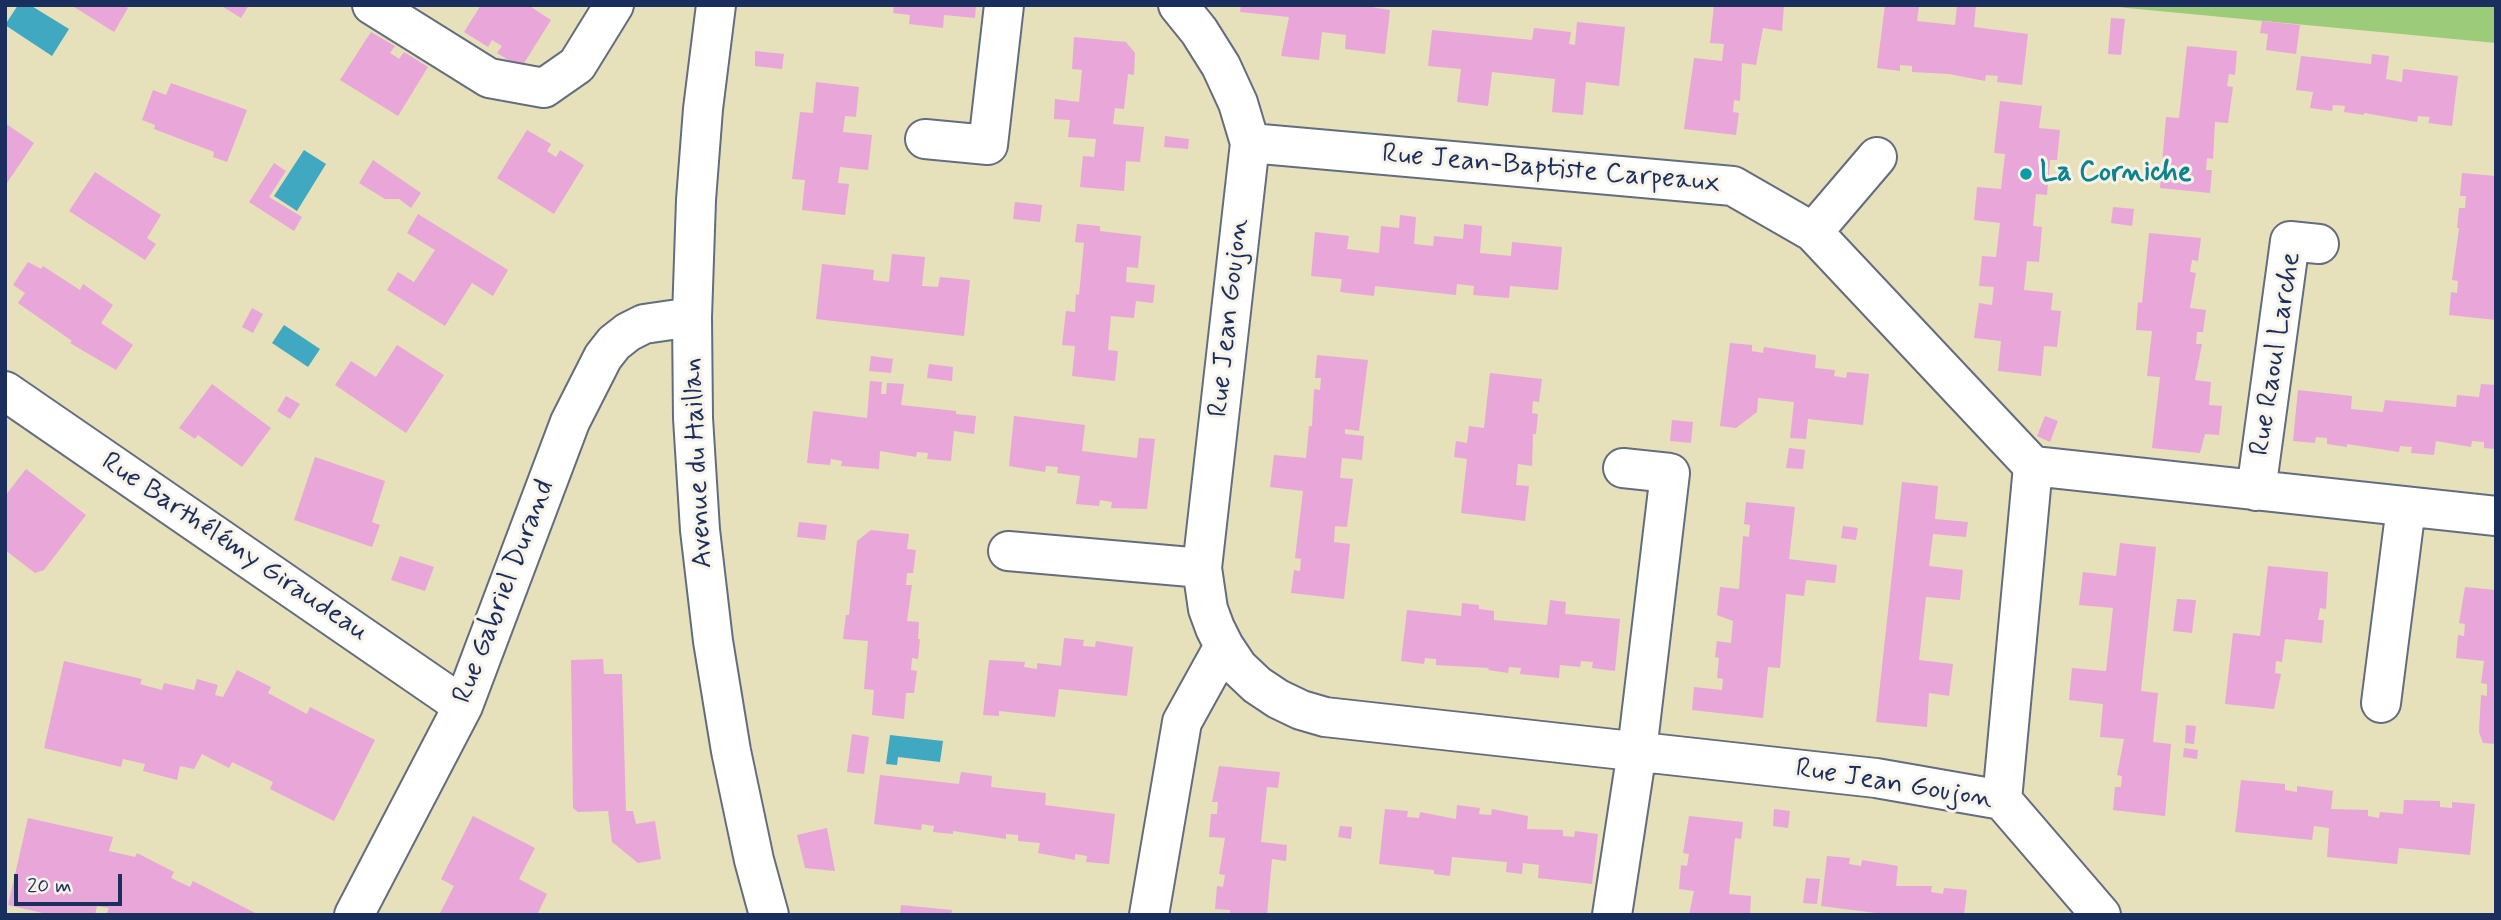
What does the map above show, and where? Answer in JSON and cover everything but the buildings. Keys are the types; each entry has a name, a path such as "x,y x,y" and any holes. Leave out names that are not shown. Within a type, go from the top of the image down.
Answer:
{"street":[{"path":"372,5 489,78 544,88 577,65 614,5"},
{"name":"Avenue du Haillan","path":"715,5 696,200 692,394 700,517 713,641 731,751 754,860 769,915"},
{"path":"925,138 988,145 1004,5"},
{"name":"Rue Jean Goujon","path":"1178,5 1199,31 1221,66 1238,103 1250,143 1202,568 1208,608 1224,646 1238,667 1257,685 1289,705 1325,717 1876,778 2002,800 2101,915"},
{"name":"Rue Jean-Baptiste Carpeaux","path":"1250,143 1733,186 1814,232 2033,466"},
{"path":"1814,232 1877,157"},
{"name":"Rue Raoul Larche","path":"2256,491 2290,241 2319,244"},
{"name":"Rue Gabriel Durand","path":"354,915 463,706 570,422 603,357 628,332 644,324 692,317"},
{"name":"Rue Barthélémy Giraudeau","path":"5,391 463,706"},
{"path":"2002,800 2033,466"},
{"name":"Rue Raoul Larche","path":"2033,466 2496,516"},
{"path":"1612,915 1637,751 1670,473 1623,468"},
{"path":"2381,703 2406,507"},
{"path":"1007,551 1202,568"},
{"path":"1149,915 1182,722 1224,646"}],"green space":[{"path":"2103,5 2496,5 2496,43 2127,8"}],"water":[{"path":"18,5 30,5 69,29 52,56 5,25"},
{"path":"304,150 326,164 297,211 274,196"},
{"path":"284,325 320,349 308,367 272,343"},
{"path":"890,735 943,741 940,762 898,757 897,765 886,764"}],"place":[{"name":"La Corniche","path":"2026,174"}]}
